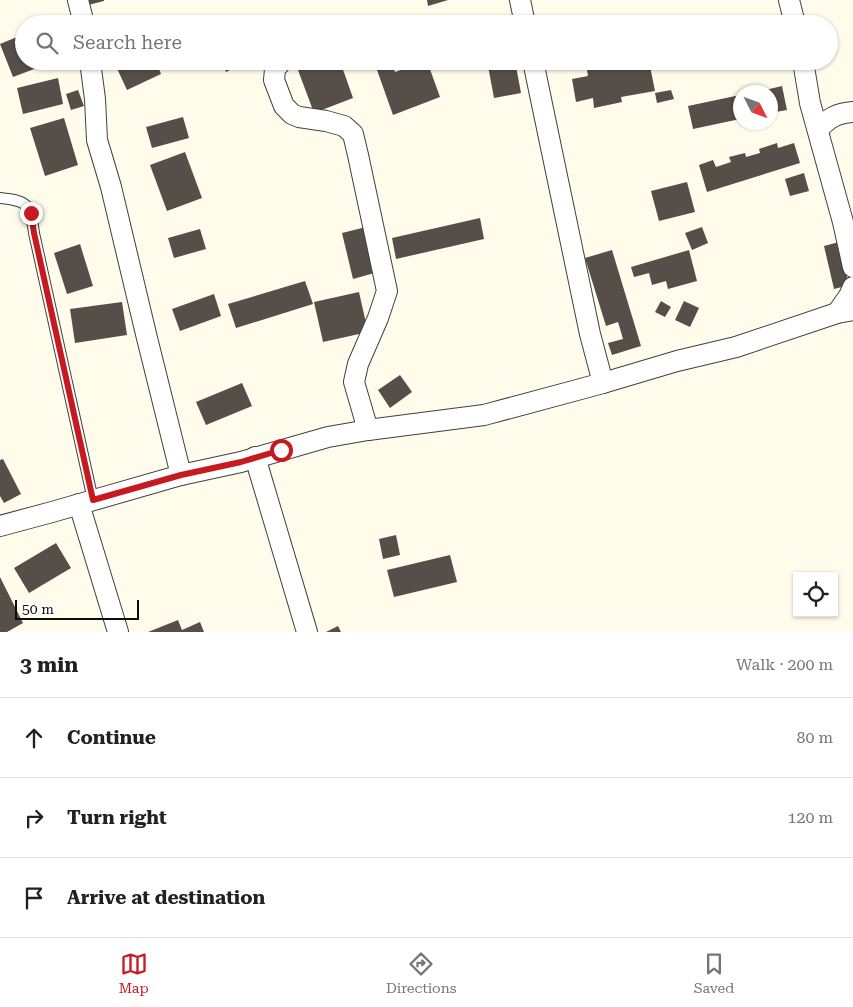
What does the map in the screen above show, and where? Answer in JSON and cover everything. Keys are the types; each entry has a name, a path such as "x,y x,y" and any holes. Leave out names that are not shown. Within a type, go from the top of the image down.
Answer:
{"street":[{"path":"78,0 82,15"},
{"path":"520,0 523,15"},
{"path":"789,0 793,15"},
{"path":"91,70 97,140 111,187 181,475"},
{"path":"275,70 274,80 284,106 292,114 344,126 353,134 387,291 378,318 358,364 354,382 368,430"},
{"path":"535,70 586,316 603,383"},
{"path":"804,70 810,103 843,222 853,267"},
{"path":"818,130 830,118 843,113 853,112"},
{"path":"0,526 181,475 241,462 328,437 484,415 736,347 845,312 853,287"},
{"path":"255,457 308,632"},
{"path":"86,502 118,632"}],"lane":[{"path":"0,198 16,200 27,206 31,213 86,502"}],"building":[{"path":"87,0 104,0 104,1 88,5"},
{"path":"427,0 448,0 428,6"},
{"path":"15,38 15,70 32,70 13,77 0,44"},
{"path":"118,70 159,70 161,74 127,90"},
{"path":"298,70 343,70 353,98 314,113"},
{"path":"377,70 394,70 395,72 401,70 430,70 440,97 393,115"},
{"path":"489,70 517,70 521,93 494,98"},
{"path":"587,70 651,70 655,91 621,97 622,102 594,108 593,98 576,102 572,79 588,76"},
{"path":"58,78 63,104 23,114 17,88"},
{"path":"782,86 787,110 778,112 778,87"},
{"path":"78,90 84,106 71,110 66,94"},
{"path":"671,90 674,99 657,103 655,93"},
{"path":"733,96 733,120 693,129 688,106"},
{"path":"183,117 189,138 152,148 146,127"},
{"path":"64,118 78,165 45,176 30,128"},
{"path":"777,143 778,148 794,143 800,163 707,192 699,165 713,160 716,167 731,162 729,157 745,153 746,157 760,153 759,149"},
{"path":"185,152 202,198 167,211 150,165"},
{"path":"804,173 809,191 790,196 785,179"},
{"path":"687,182 695,212 659,221 651,191"},
{"path":"480,218 484,239 396,259 392,238"},
{"path":"366,227 378,272 353,279 342,233"},
{"path":"702,227 708,243 692,250 685,233"},
{"path":"200,229 206,249 174,258 168,238"},
{"path":"839,242 849,285 834,289 824,246"},
{"path":"80,244 93,286 67,294 54,253"},
{"path":"612,250 641,346 612,355 608,343 623,339 618,322 606,326 585,258"},
{"path":"689,250 697,281 668,289 666,281 652,285 649,273 634,277 631,267"},
{"path":"305,281 313,304 236,328 228,304"},
{"path":"359,292 368,332 323,342 314,302"},
{"path":"214,294 221,316 180,331 172,309"},
{"path":"661,301 671,307 665,317 655,312"},
{"path":"684,301 699,308 690,327 675,320"},
{"path":"122,302 127,335 75,343 70,309"},
{"path":"400,375 412,392 390,408 378,390"},
{"path":"242,383 252,406 206,425 196,402"},
{"path":"3,459 21,494 4,503 0,496 0,460"},
{"path":"396,535 400,555 383,559 379,539"},
{"path":"56,543 71,568 29,593 14,568"},
{"path":"450,555 457,582 394,597 387,570"},
{"path":"0,577 23,623 7,632 0,632"},
{"path":"178,620 182,630 200,622 204,632 148,632"},
{"path":"338,626 341,632 326,632"}],"route":[{"path":"31,213 93,500 181,475 241,462 281,450"}]}
